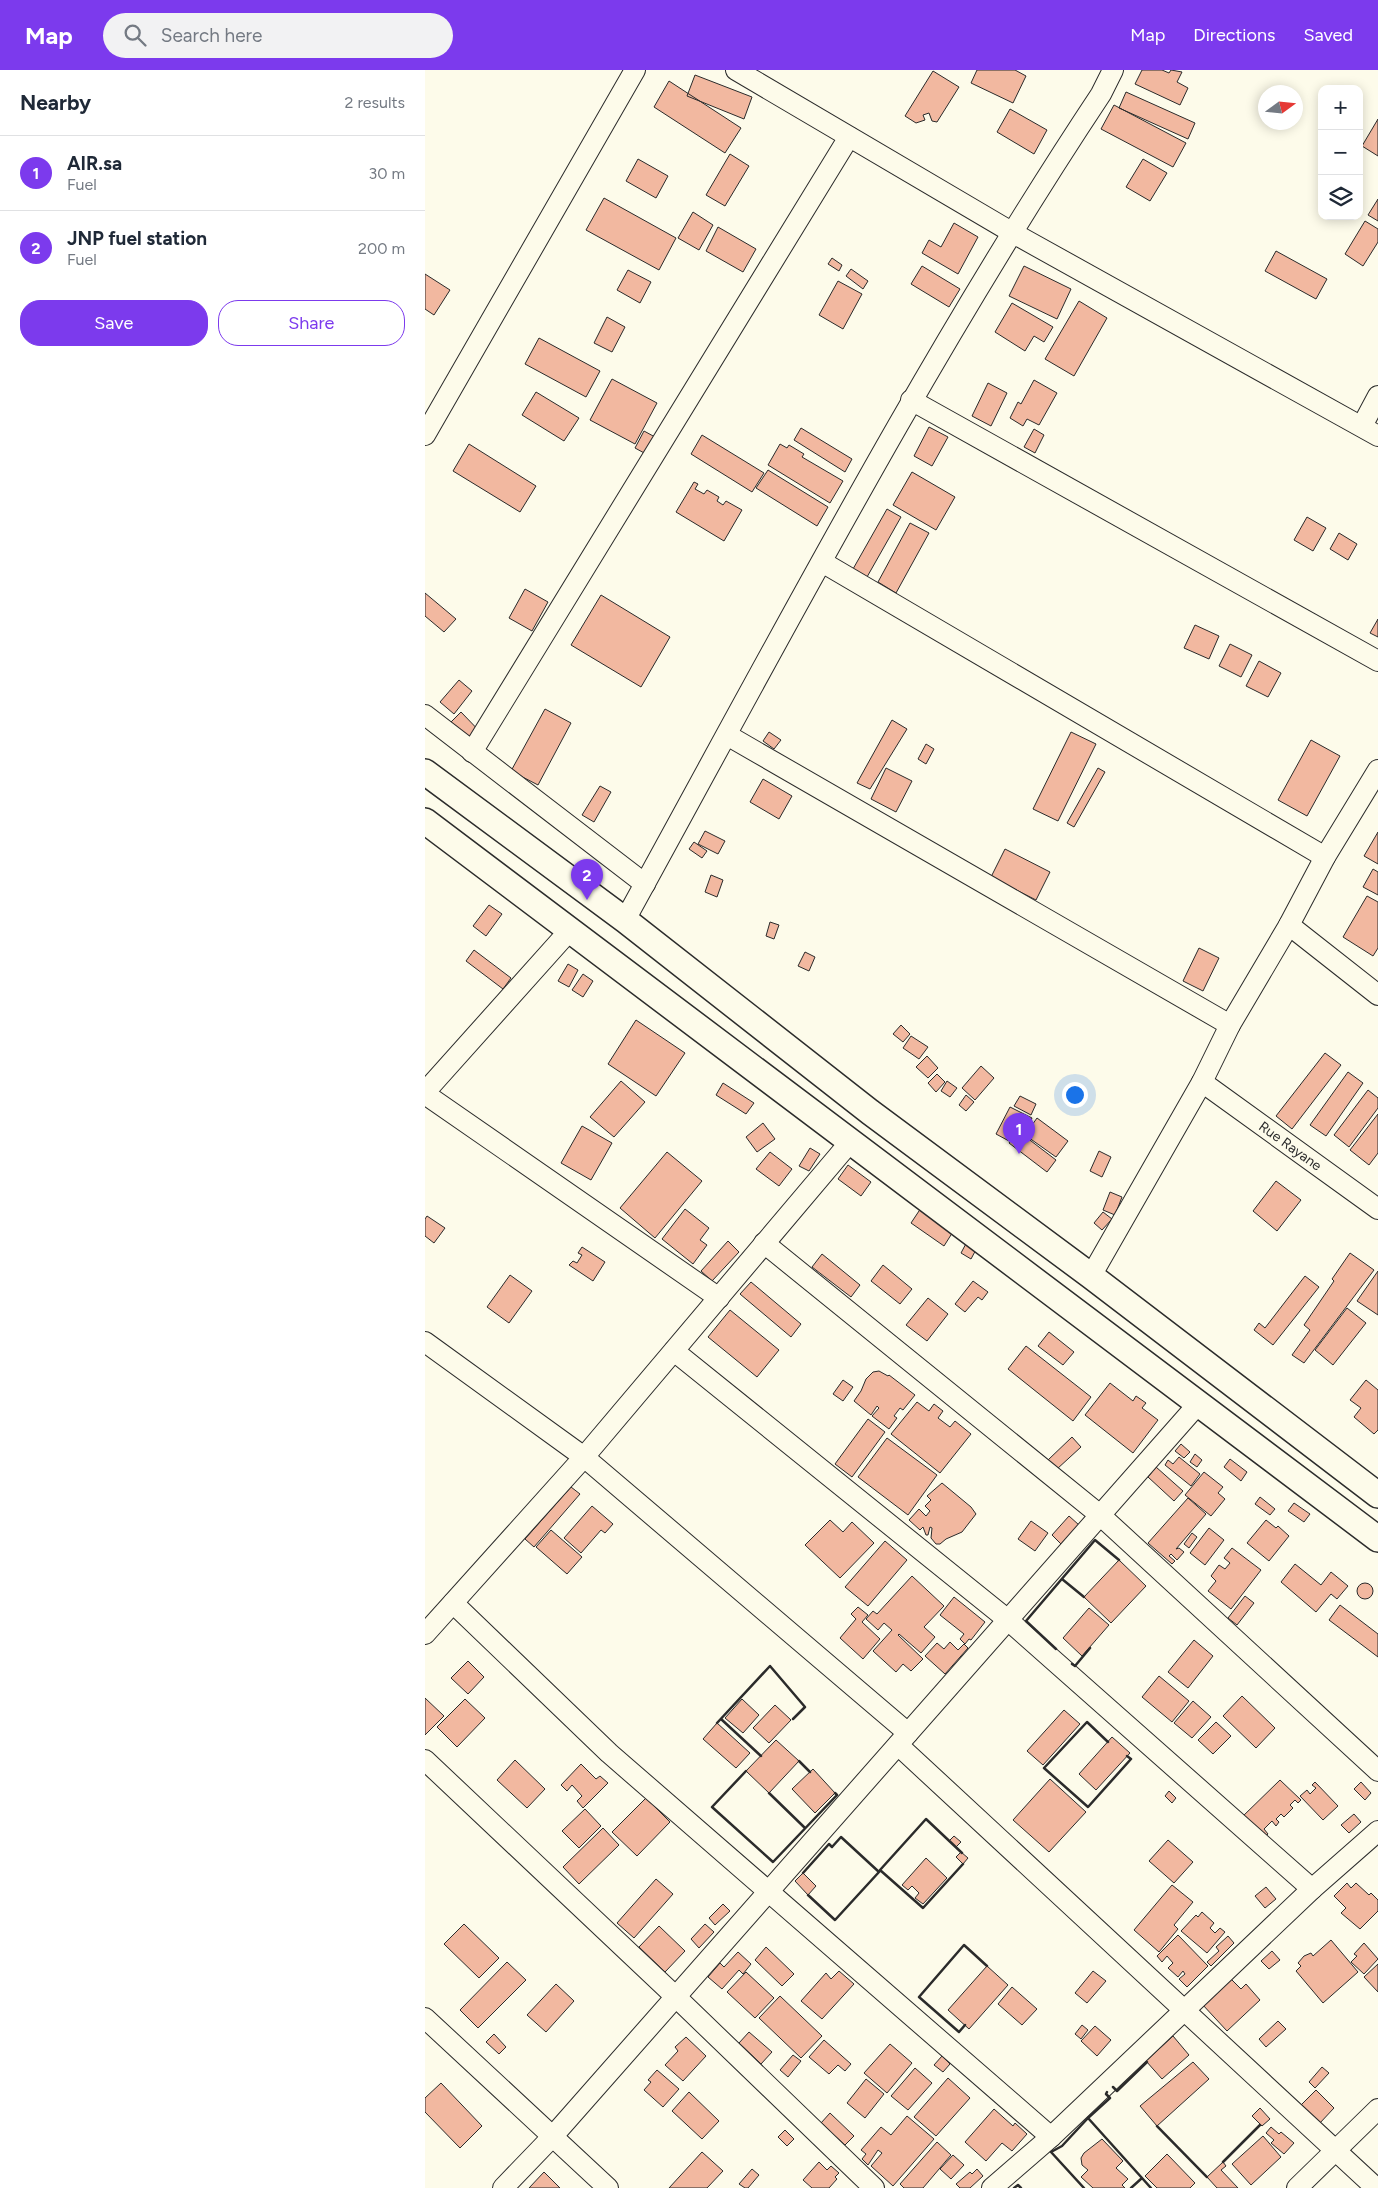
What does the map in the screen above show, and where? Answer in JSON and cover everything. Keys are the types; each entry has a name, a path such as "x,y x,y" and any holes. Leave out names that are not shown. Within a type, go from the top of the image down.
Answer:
{"main road":[{"path":"425,772 625,920 870,1112 1091,1276 1378,1495"},
{"path":"425,821 1199,1403 1378,1540"}],"street":[{"path":"425,435 635,70"},
{"path":"736,70 1013,233 1370,431 1378,396"},
{"path":"625,920 911,400 1101,94 1113,70"},
{"path":"471,752 849,137"},
{"path":"911,400 1378,661"},
{"path":"822,562 1325,857"},
{"path":"425,715 645,884"},
{"path":"727,735 1230,1025"},
{"path":"1091,1276 1202,1082 1230,1025 1289,925 1325,857 1378,770"},
{"path":"1289,925 1378,995"},
{"path":"570,930 425,1093 719,1298"},
{"name":"Rue Rayane","path":"1202,1082 1378,1209"},
{"path":"425,1634 584,1457 851,1141"},
{"path":"764,1243 1100,1515 1378,1771"},
{"path":"425,1342 584,1457 903,1739 1183,2009 1376,2188"},
{"path":"674,1351 1008,1620 1312,1889"},
{"path":"503,2188 553,2136 1199,1403"},
{"path":"453,1603 609,1753 1051,2137"},
{"path":"425,1760 676,1997 874,2188"},
{"path":"992,2188 1051,2137 1183,2009 1312,1889 1378,1831"},
{"path":"425,2018 608,2188"},
{"path":"1297,2188 1378,2109"}],"building":[{"path":"977,70 1015,70 1026,76 1013,103 971,83"},
{"path":"1142,70 1162,70 1169,73 1171,70 1182,72 1177,82 1188,88 1180,105 1135,84"},
{"path":"933,71 959,87 937,122 932,121 929,113 923,115 925,120 916,123 905,116"},
{"path":"695,75 752,97 744,119 687,96"},
{"path":"669,81 741,128 725,153 654,107"},
{"path":"1126,92 1195,123 1188,139 1119,108"},
{"path":"1114,105 1186,143 1173,167 1101,129"},
{"path":"1010,109 1047,130 1034,154 997,132"},
{"path":"1378,119 1378,156 1363,147"},
{"path":"730,154 749,166 725,206 706,195"},
{"path":"638,159 668,176 656,198 626,181"},
{"path":"1143,159 1167,173 1150,201 1126,187"},
{"path":"604,198 676,238 659,270 586,230"},
{"path":"1378,199 1378,221 1368,215"},
{"path":"693,212 713,225 699,250 678,238"},
{"path":"1365,221 1378,229 1378,242 1363,266 1345,254"},
{"path":"954,223 978,237 958,274 922,253 929,240 941,247"},
{"path":"718,227 756,249 743,272 706,251"},
{"path":"1276,251 1327,279 1316,299 1265,271"},
{"path":"832,258 842,265 839,271 828,264"},
{"path":"922,266 960,289 949,307 911,284"},
{"path":"1024,266 1071,289 1057,319 1009,296"},
{"path":"851,269 868,281 863,289 846,276"},
{"path":"628,270 651,282 640,303 617,290"},
{"path":"425,274 450,290 434,315 425,309"},
{"path":"838,281 862,294 843,329 819,315"},
{"path":"1079,301 1107,318 1074,376 1045,359"},
{"path":"1012,303 1053,327 1044,342 1034,336 1025,351 995,332"},
{"path":"607,317 625,327 612,352 594,343"},
{"path":"539,338 600,371 586,397 525,364"},
{"path":"612,379 657,403 635,444 590,420"},
{"path":"1034,380 1057,393 1039,425 1027,419 1023,426 1010,418 1018,402 1021,404"},
{"path":"988,383 1007,393 991,426 972,416"},
{"path":"536,392 579,418 564,441 522,415"},
{"path":"929,427 948,437 932,466 914,456"},
{"path":"801,428 852,459 845,472 794,440"},
{"path":"1034,429 1044,435 1035,453 1024,447"},
{"path":"644,431 655,437 646,454 635,448"},
{"path":"702,435 764,473 752,492 691,454"},
{"path":"469,444 536,486 520,512 453,471"},
{"path":"780,444 787,448 789,445 804,454 802,457 843,481 830,503 768,465"},
{"path":"768,470 828,507 817,526 756,488"},
{"path":"912,472 955,497 936,530 893,505"},
{"path":"694,482 698,484 695,489 704,494 707,490 719,497 717,501 723,505 726,501 742,510 724,541 676,512"},
{"path":"887,509 901,517 867,577 853,569"},
{"path":"1307,517 1326,528 1313,551 1294,540"},
{"path":"910,523 929,533 896,593 878,582"},
{"path":"1339,533 1357,544 1348,560 1330,549"},
{"path":"525,589 548,602 532,631 509,618"},
{"path":"425,593 456,619 444,632 425,616"},
{"path":"601,595 670,637 641,687 571,645"},
{"path":"1378,619 1378,637 1370,633"},
{"path":"1195,625 1219,636 1209,659 1184,648"},
{"path":"1230,644 1252,655 1241,677 1219,666"},
{"path":"1259,661 1281,673 1268,697 1246,686"},
{"path":"459,680 472,691 454,714 440,702"},
{"path":"545,709 571,723 538,785 511,771"},
{"path":"461,712 487,739 477,749 451,722"},
{"path":"892,720 907,729 870,789 857,783"},
{"path":"769,732 781,740 774,749 763,741"},
{"path":"1071,732 1096,744 1058,821 1033,809"},
{"path":"1311,740 1340,756 1307,816 1278,800"},
{"path":"926,744 934,749 926,764 918,759"},
{"path":"886,768 912,781 896,812 871,799"},
{"path":"1098,768 1105,772 1074,827 1067,823"},
{"path":"763,779 792,796 779,819 750,802"},
{"path":"600,786 611,792 594,822 582,815"},
{"path":"705,831 725,841 718,854 698,844"},
{"path":"1378,832 1378,864 1364,856"},
{"path":"694,842 707,851 702,858 689,849"},
{"path":"1005,849 1050,872 1036,900 991,877"},
{"path":"1373,869 1378,872 1378,895 1363,887"},
{"path":"711,875 723,880 717,897 705,892"},
{"path":"1367,896 1378,902 1378,948 1373,956 1343,937"},
{"path":"489,905 502,914 486,936 473,926"},
{"path":"770,922 779,925 774,939 766,936"},
{"path":"1199,948 1219,958 1203,991 1183,981"},
{"path":"474,950 511,978 503,989 466,961"},
{"path":"805,952 815,957 809,971 798,966"},
{"path":"568,964 578,970 569,987 558,981"},
{"path":"583,974 593,981 583,997 572,990"},
{"path":"636,1020 685,1053 656,1096 608,1064"},
{"path":"901,1025 910,1034 903,1042 893,1034"},
{"path":"911,1036 928,1047 919,1059 903,1048"},
{"path":"1325,1053 1341,1065 1292,1129 1276,1116"},
{"path":"927,1056 938,1068 928,1078 916,1067"},
{"path":"981,1066 994,1078 975,1100 962,1088"},
{"path":"1348,1072 1363,1083 1326,1136 1310,1125"},
{"path":"937,1074 945,1082 936,1092 928,1083"},
{"path":"621,1081 645,1102 614,1137 590,1117"},
{"path":"947,1081 957,1088 950,1097 941,1091"},
{"path":"723,1083 754,1103 746,1114 716,1095"},
{"path":"1368,1090 1378,1098 1378,1108 1349,1147 1334,1135"},
{"path":"966,1095 974,1102 966,1111 959,1105"},
{"path":"1020,1096 1036,1104 1031,1115 1014,1106"},
{"path":"1010,1107 1032,1118 1025,1132 1015,1127 1009,1141 996,1134"},
{"path":"1378,1114 1378,1153 1369,1165 1350,1150"},
{"path":"1037,1118 1068,1141 1056,1157 1025,1135"},
{"path":"763,1123 775,1139 757,1152 746,1137"},
{"path":"582,1126 612,1143 591,1180 561,1163"},
{"path":"1018,1131 1056,1160 1047,1172 1009,1143"},
{"path":"810,1148 820,1154 809,1171 799,1166"},
{"path":"1099,1151 1111,1157 1102,1177 1090,1171"},
{"path":"667,1152 702,1181 655,1238 620,1208"},
{"path":"770,1152 792,1169 779,1186 756,1169"},
{"path":"848,1165 871,1182 861,1196 838,1179"},
{"path":"1276,1181 1301,1200 1277,1231 1253,1211"},
{"path":"1110,1192 1122,1197 1115,1215 1103,1210"},
{"path":"923,1205 956,1227 944,1246 911,1223"},
{"path":"685,1209 709,1228 700,1240 707,1245 693,1264 662,1239"},
{"path":"1103,1212 1112,1219 1102,1230 1094,1223"},
{"path":"427,1216 445,1228 434,1243 425,1236 425,1219"},
{"path":"969,1238 979,1244 971,1259 961,1253"},
{"path":"728,1241 739,1252 712,1281 701,1271"},
{"path":"582,1247 605,1262 593,1281 569,1265 573,1261 577,1263 582,1255 578,1253"},
{"path":"1350,1253 1374,1270 1304,1363 1292,1355 1310,1330 1304,1325 1334,1281 1332,1279"},
{"path":"822,1254 860,1285 851,1297 812,1267"},
{"path":"883,1265 912,1289 900,1304 871,1281"},
{"path":"1378,1271 1378,1315 1357,1301"},
{"path":"510,1275 532,1291 509,1323 487,1307"},
{"path":"1305,1276 1319,1287 1273,1345 1254,1330 1259,1323 1265,1328"},
{"path":"973,1281 988,1292 982,1300 978,1297 965,1312 955,1304"},
{"path":"751,1282 801,1324 791,1337 740,1294"},
{"path":"928,1298 948,1314 927,1341 906,1325"},
{"path":"1347,1308 1366,1323 1333,1365 1315,1350"},
{"path":"730,1310 779,1350 757,1377 708,1337"},
{"path":"1049,1332 1074,1352 1063,1365 1038,1346"},
{"path":"1026,1346 1091,1397 1073,1421 1008,1369"},
{"path":"879,1371 889,1375 915,1395 903,1410 900,1408 894,1416 897,1418 889,1429 872,1416 879,1408 877,1406 871,1415 854,1401 866,1379 873,1372"},
{"path":"843,1380 853,1387 843,1401 833,1394"},
{"path":"1366,1380 1378,1390 1378,1430 1374,1434 1354,1417 1361,1408 1350,1400"},
{"path":"1110,1383 1133,1401 1136,1396 1146,1403 1142,1408 1158,1420 1133,1453 1085,1415"},
{"path":"917,1402 929,1411 934,1404 943,1411 938,1418 950,1427 955,1421 971,1434 940,1473 891,1434"},
{"path":"868,1419 885,1432 852,1477 835,1464"},
{"path":"1072,1437 1081,1447 1057,1469 1048,1460"},
{"path":"887,1438 937,1475 908,1515 858,1477"},
{"path":"1181,1444 1190,1452 1184,1458 1175,1451"},
{"path":"1195,1454 1202,1460 1197,1467 1190,1462"},
{"path":"1179,1457 1200,1474 1191,1486 1165,1465 1168,1460 1173,1464"},
{"path":"1230,1459 1247,1472 1241,1481 1224,1467"},
{"path":"1156,1467 1183,1491 1174,1501 1148,1477"},
{"path":"1204,1472 1223,1487 1218,1493 1225,1499 1211,1516 1185,1495"},
{"path":"942,1483 971,1507 976,1514 962,1532 946,1539 940,1544 936,1544 931,1538 932,1528 930,1527 928,1535 926,1535 923,1527 920,1530 909,1520 919,1509 926,1516 930,1511 925,1506 931,1500 927,1496"},
{"path":"571,1487 580,1494 534,1547 525,1539"},
{"path":"1260,1497 1275,1509 1270,1515 1255,1504"},
{"path":"1188,1498 1206,1514 1176,1549 1179,1548 1184,1552 1177,1560 1171,1554 1169,1556 1175,1561 1172,1564 1148,1543"},
{"path":"1294,1503 1310,1514 1304,1522 1288,1511"},
{"path":"592,1506 613,1524 605,1533 601,1530 581,1553 564,1538"},
{"path":"1069,1516 1079,1525 1061,1544 1052,1535"},
{"path":"830,1520 843,1532 852,1522 874,1543 840,1578 805,1545"},
{"path":"1266,1520 1276,1528 1278,1526 1289,1536 1269,1561 1247,1543"},
{"path":"1031,1521 1048,1533 1035,1551 1018,1539"},
{"path":"1209,1528 1224,1540 1205,1565 1190,1553"},
{"path":"551,1530 582,1557 567,1574 536,1547"},
{"path":"1192,1533 1197,1537 1189,1548 1184,1544"},
{"path":"885,1541 907,1560 868,1606 845,1587"},
{"path":"1232,1548 1261,1570 1231,1609 1208,1591 1216,1581 1211,1576 1219,1565 1225,1569 1230,1563 1224,1558"},
{"path":"1119,1560 1146,1586 1111,1623 1084,1597"},
{"path":"1295,1564 1321,1585 1331,1572 1348,1586 1337,1599 1331,1594 1316,1612 1281,1582"},
{"path":"912,1576 944,1606 924,1627 935,1637 921,1653 898,1635 923,1659 911,1671 903,1664 896,1672 873,1651 892,1630 884,1623 878,1630 866,1619 873,1611 877,1614"},
{"path":"1365,1583 1371,1585 1373,1591 1371,1597 1365,1599 1359,1597 1357,1591 1359,1585"},
{"path":"1245,1596 1254,1603 1237,1625 1228,1618"},
{"path":"954,1597 985,1622 971,1640 969,1639 965,1644 960,1639 964,1634 940,1615"},
{"path":"1340,1605 1378,1634 1378,1657 1329,1620"},
{"path":"858,1607 868,1615 862,1622 880,1639 863,1659 840,1638 856,1619 851,1614"},
{"path":"1089,1608 1109,1625 1082,1656 1063,1638"},
{"path":"1194,1640 1213,1656 1188,1688 1168,1672"},
{"path":"950,1642 958,1650 964,1644 968,1648 945,1674 925,1656 937,1643 944,1649"},
{"path":"468,1661 484,1677 468,1694 451,1678"},
{"path":"1159,1676 1189,1701 1172,1722 1142,1697"},
{"path":"1242,1696 1275,1728 1256,1748 1223,1716"},
{"path":"425,1698 444,1716 425,1735"},
{"path":"465,1699 485,1718 457,1747 437,1727"},
{"path":"742,1699 759,1715 743,1733 725,1718"},
{"path":"1193,1701 1211,1717 1192,1738 1174,1723"},
{"path":"775,1705 791,1720 769,1743 753,1728"},
{"path":"1064,1710 1080,1724 1043,1765 1027,1751"},
{"path":"1216,1722 1231,1736 1213,1754 1198,1740"},
{"path":"717,1723 750,1753 736,1768 703,1739"},
{"path":"1112,1737 1130,1753 1096,1790 1079,1774"},
{"path":"776,1740 799,1761 769,1793 746,1771"},
{"path":"515,1760 545,1789 527,1808 497,1780"},
{"path":"581,1764 596,1779 600,1776 608,1783 583,1808 577,1801 582,1796 572,1785 567,1791 561,1785"},
{"path":"813,1769 835,1793 815,1813 792,1789"},
{"path":"1050,1779 1086,1812 1049,1852 1013,1820"},
{"path":"1280,1780 1301,1800 1298,1803 1295,1800 1290,1805 1293,1808 1284,1817 1281,1814 1276,1819 1279,1822 1276,1826 1272,1821 1264,1829 1268,1834 1262,1839 1241,1818"},
{"path":"1315,1782 1338,1806 1323,1820 1300,1796 1307,1790 1310,1794 1316,1788 1312,1785"},
{"path":"1361,1782 1371,1793 1365,1800 1354,1789"},
{"path":"1169,1791 1176,1798 1172,1803 1165,1796"},
{"path":"646,1798 670,1822 637,1856 612,1832"},
{"path":"585,1809 601,1826 579,1848 562,1831"},
{"path":"1354,1814 1361,1822 1349,1833 1341,1825"},
{"path":"603,1828 619,1845 579,1884 563,1867"},
{"path":"954,1836 961,1842 956,1847 949,1841"},
{"path":"1168,1840 1193,1862 1174,1883 1149,1861"},
{"path":"961,1852 968,1858 963,1864 956,1857"},
{"path":"926,1858 947,1878 923,1904 915,1898 919,1893 912,1886 908,1890 902,1885"},
{"path":"803,1873 816,1886 808,1895 795,1881"},
{"path":"656,1879 673,1894 634,1938 617,1923"},
{"path":"1347,1883 1351,1888 1356,1883 1369,1895 1371,1893 1378,1900 1378,1911 1360,1929 1341,1913 1346,1908 1334,1896"},
{"path":"1172,1885 1193,1902 1174,1925 1178,1929 1159,1952 1134,1930"},
{"path":"1266,1887 1276,1899 1265,1908 1255,1896"},
{"path":"723,1904 730,1911 715,1925 709,1918"},
{"path":"1202,1912 1214,1923 1210,1928 1215,1933 1220,1928 1225,1932 1207,1953 1181,1931 1196,1915 1198,1917"},
{"path":"464,1924 499,1958 479,1978 444,1944"},
{"path":"705,1924 714,1932 699,1948 691,1939"},
{"path":"659,1926 685,1951 665,1972 639,1947"},
{"path":"1178,1935 1208,1966 1187,1987 1179,1979 1185,1974 1183,1971 1178,1977 1168,1968 1173,1963 1167,1956 1162,1962 1157,1956"},
{"path":"1228,1936 1234,1943 1211,1966 1207,1962 1219,1951 1216,1947"},
{"path":"1331,1940 1358,1972 1323,2003 1296,1971 1301,1966 1298,1963 1304,1956 1311,1953 1313,1956"},
{"path":"1364,1943 1378,1959 1364,1974 1351,1962 1357,1956 1354,1954"},
{"path":"766,1947 794,1974 782,1986 755,1960"},
{"path":"1272,1951 1280,1960 1269,1969 1261,1961"},
{"path":"738,1952 751,1964 743,1974 739,1970 722,1989 708,1977 720,1963 724,1967"},
{"path":"507,1962 526,1980 478,2028 460,2010"},
{"path":"1378,1964 1378,1992 1364,1977"},
{"path":"987,1966 1008,1985 969,2029 948,2010"},
{"path":"839,1971 854,1984 822,2019 801,2001 826,1973 831,1979"},
{"path":"1093,1971 1106,1981 1087,2003 1075,1993"},
{"path":"746,1972 774,1998 755,2018 727,1992"},
{"path":"1230,1978 1241,1989 1246,1984 1260,2000 1227,2031 1202,2004"},
{"path":"556,1984 574,2001 546,2032 527,2015"},
{"path":"1012,1987 1037,2009 1022,2025 998,2004"},
{"path":"780,1996 822,2036 801,2058 759,2018"},
{"path":"1278,2021 1286,2029 1266,2047 1259,2039"},
{"path":"1082,2025 1088,2030 1081,2039 1075,2034"},
{"path":"1095,2026 1111,2040 1097,2056 1081,2041"},
{"path":"749,2032 772,2052 761,2064 739,2043"},
{"path":"494,2034 506,2047 499,2054 486,2042"},
{"path":"1173,2036 1189,2055 1162,2079 1146,2061"},
{"path":"686,2037 706,2056 683,2081 665,2065 678,2051 675,2047"},
{"path":"824,2040 851,2064 845,2071 838,2065 829,2074 809,2057"},
{"path":"890,2044 912,2063 887,2093 864,2073"},
{"path":"793,2055 801,2061 788,2077 780,2070"},
{"path":"942,2056 950,2064 943,2072 934,2065"},
{"path":"1193,2062 1209,2079 1157,2126 1140,2106"},
{"path":"1322,2067 1329,2073 1315,2088 1309,2082"},
{"path":"915,2068 932,2083 908,2110 891,2096"},
{"path":"657,2070 679,2089 663,2107 644,2090 651,2082 648,2080"},
{"path":"948,2078 970,2098 936,2136 914,2117"},
{"path":"866,2079 884,2094 865,2118 847,2103"},
{"path":"441,2083 482,2126 460,2148 425,2112 425,2098"},
{"path":"1316,2090 1334,2108 1319,2124 1300,2106"},
{"path":"689,2092 719,2121 702,2139 672,2111"},
{"path":"1260,2108 1270,2119 1262,2126 1252,2116"},
{"path":"994,2109 1013,2126 1015,2123 1027,2134 1012,2151 1002,2143 986,2161 965,2142"},
{"path":"830,2113 854,2136 845,2145 835,2136 830,2141 825,2136 829,2130 821,2123"},
{"path":"907,2116 934,2139 893,2186 871,2166 882,2153 878,2150 868,2165 862,2159 866,2154 861,2150 881,2127 891,2135"},
{"path":"1271,2127 1279,2134 1281,2132 1294,2143 1284,2154 1271,2143 1274,2140 1266,2133"},
{"path":"785,2130 794,2139 787,2146 778,2137"},
{"path":"1263,2136 1281,2157 1251,2185 1232,2164"},
{"path":"1102,2139 1123,2161 1116,2168 1128,2179 1122,2185 1125,2188 1093,2188 1081,2177 1088,2170 1082,2165 1081,2158 1084,2153"},
{"path":"937,2142 951,2155 923,2188 904,2188 900,2184"},
{"path":"702,2152 723,2171 707,2188 669,2188"},
{"path":"1167,2154 1195,2183 1190,2188 1157,2188 1145,2176"},
{"path":"953,2155 964,2165 951,2179 940,2169"},
{"path":"819,2162 827,2170 831,2166 839,2173 835,2177 837,2179 829,2188 812,2188 803,2180"},
{"path":"1223,2162 1226,2166 1221,2170 1238,2188 1217,2188 1207,2177"},
{"path":"752,2169 759,2175 748,2188 745,2188 739,2184"},
{"path":"977,2169 983,2176 970,2188 960,2188 956,2184 970,2172 972,2174"},
{"path":"544,2172 560,2188 529,2188"}],"wall":[{"path":"1056,1649 1026,1621 1095,1540 1119,1560"},
{"path":"1062,1579 1084,1597"},
{"path":"1072,1664 1075,1666 1090,1648"},
{"path":"717,1723 770,1666 805,1707 793,1719"},
{"path":"721,1719 761,1756"},
{"path":"1108,1742 1087,1722 1044,1768 1088,1807 1131,1759 1127,1756"},
{"path":"799,1761 810,1772"},
{"path":"746,1771 712,1807 773,1862 837,1795 835,1793"},
{"path":"769,1793 805,1828"},
{"path":"962,1853 926,1819 880,1870 923,1908 963,1864"},
{"path":"803,1873 829,1844 832,1847 841,1837 879,1872 835,1920 808,1895"},
{"path":"965,2025 959,2032 919,1997 964,1945 987,1966"},
{"path":"1113,2087 1117,2091 1147,2062"},
{"path":"1088,2118 1110,2098 1106,2094 1107,2092"},
{"path":"1084,2188 1051,2152 1062,2146 1088,2118 1142,2178 1131,2188"},
{"path":"1223,2162 1260,2125"},
{"path":"1157,2126 1207,2177"},
{"path":"1142,2178 1151,2188"},
{"path":"1014,2188 1018,2185 1021,2188"}],"place":[{"name":"JNP fuel station","path":"587,900"},
{"name":"AIR.sa","path":"1019,1154"}]}
